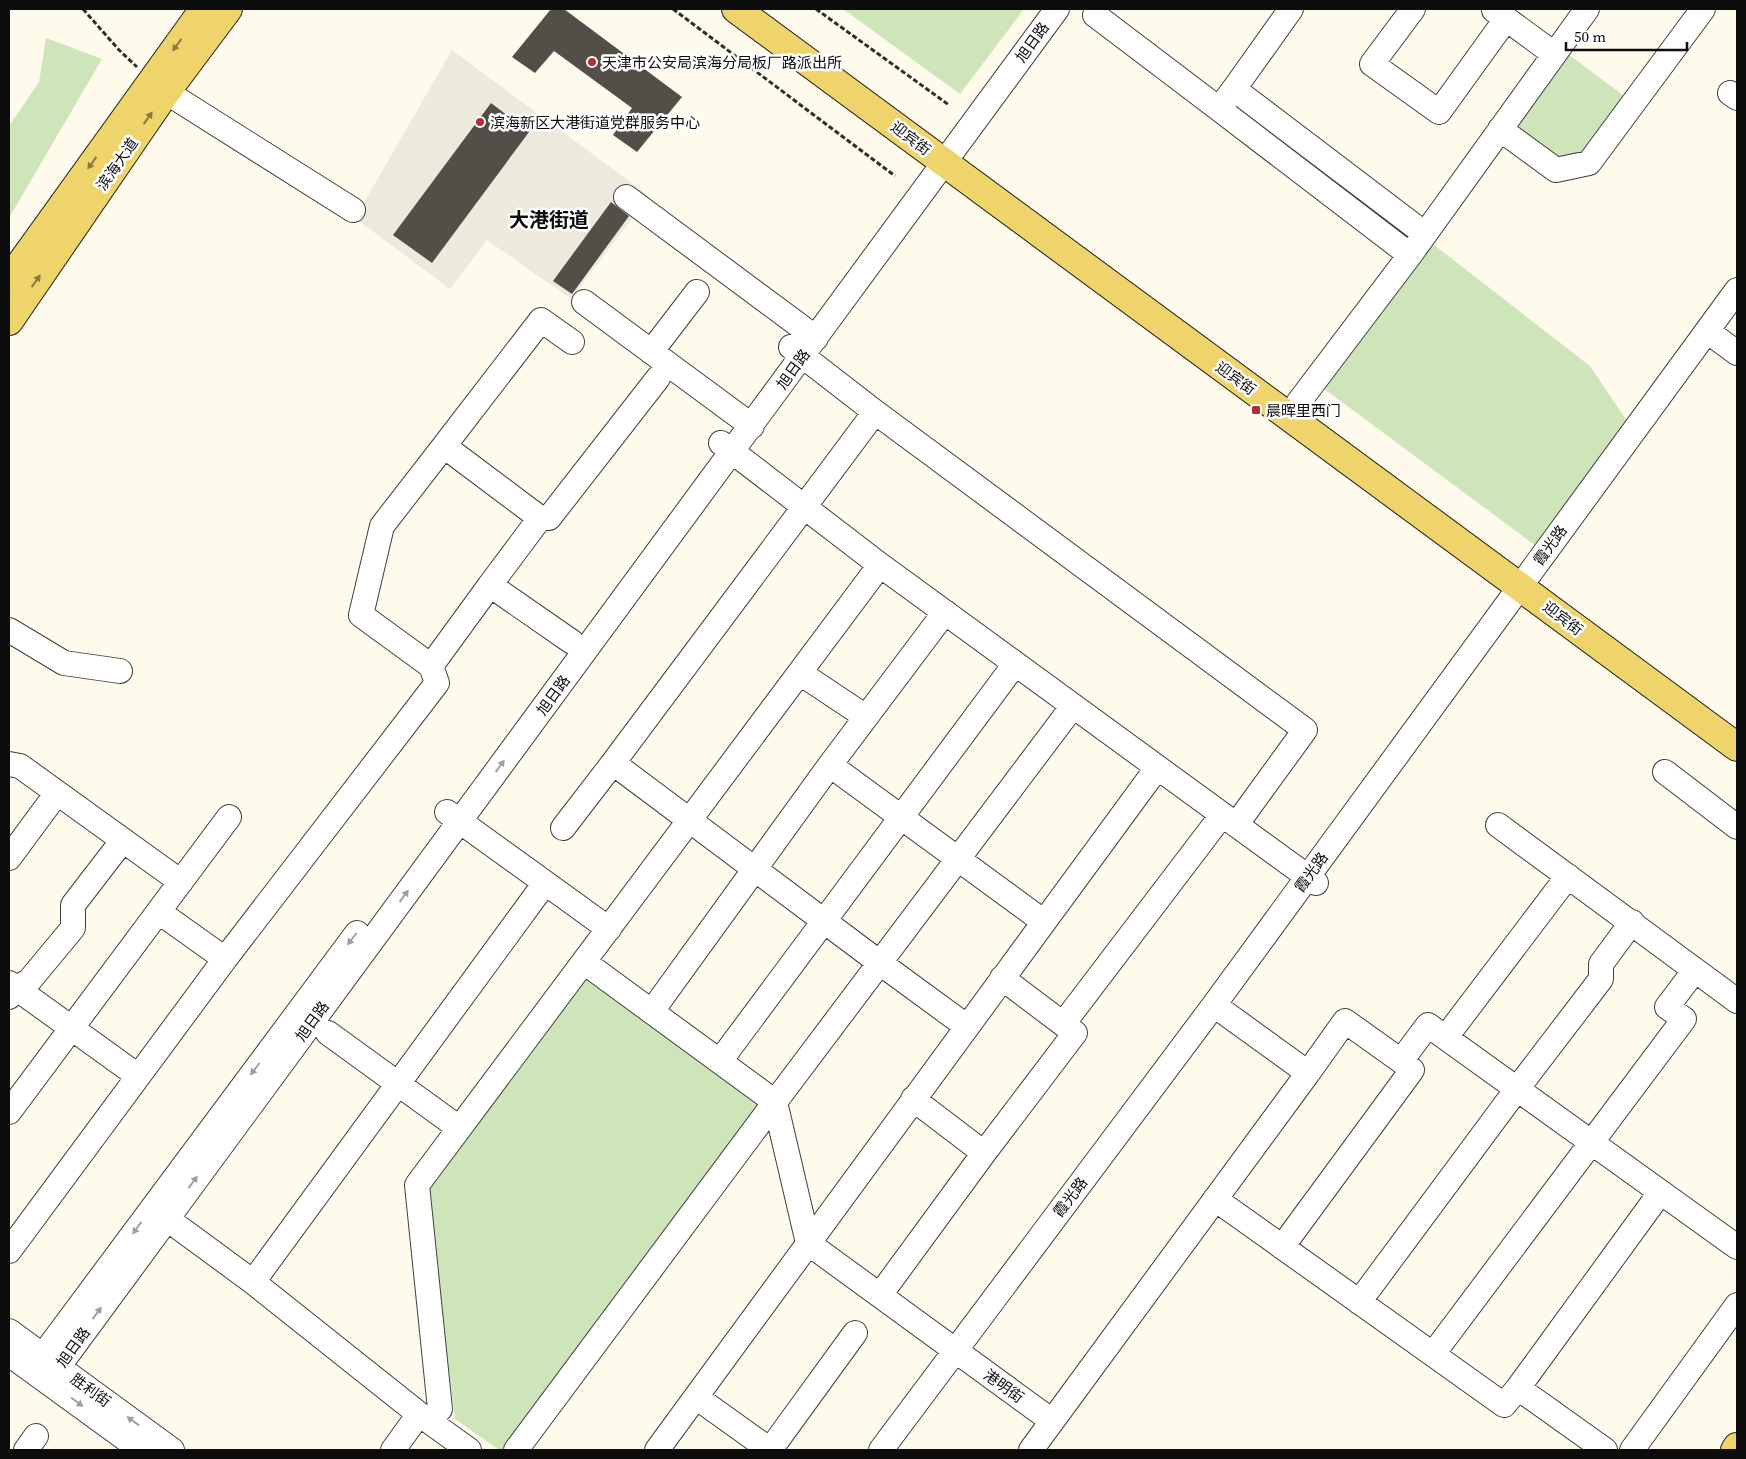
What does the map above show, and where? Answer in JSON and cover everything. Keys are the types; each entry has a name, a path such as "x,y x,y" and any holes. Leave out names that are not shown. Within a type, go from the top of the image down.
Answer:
{"main road":[{"path":"159,86 204,9"},
{"name":"滨海大道","path":"9,280 159,86 228,9"},
{"name":"迎宾街","path":"736,9 943,152 1298,403 1737,747"},
{"name":"迎宾街","path":"765,9 943,152 1529,584 1737,727"},
{"name":"滨海大道","path":"9,321 159,86"}],"street":[{"name":"旭日路","path":"45,1368 804,342 943,152 1040,9"},
{"name":"旭日路","path":"943,152 1057,9"},
{"path":"1219,109 1291,9"},
{"path":"1413,9 1372,64 1439,112 1500,14 1554,54"},
{"path":"1298,403 1410,255 1587,9"},
{"path":"1500,129 1556,170 1589,163 1703,9"},
{"path":"1095,15 1410,255"},
{"path":"159,86 353,210"},
{"path":"1234,90 1425,234"},
{"path":"626,196 804,342 875,412 1305,730 1063,1024"},
{"name":"霞光路","path":"894,1450 960,1354 1712,335 1737,290"},
{"path":"651,352 697,292"},
{"path":"584,302 746,421"},
{"name":"霞光路","path":"1712,335 1737,312"},
{"path":"9,1251 225,959 437,683 431,666 361,615 382,526 541,320 572,342"},
{"path":"1712,335 1737,353"},
{"path":"444,446 540,518 550,518 658,378"},
{"path":"563,828 875,412"},
{"path":"727,447 880,566 1312,879"},
{"name":"旭日路","path":"453,817 572,642 727,447"},
{"path":"431,666 540,518"},
{"path":"393,1450 430,1411 418,1186 459,1128 880,566"},
{"path":"490,585 572,642"},
{"path":"652,1011 830,765 944,612"},
{"path":"9,630 64,663 120,671"},
{"path":"720,1061 1015,664"},
{"path":"800,673 866,717"},
{"path":"516,1450 1073,706"},
{"path":"613,763 966,1026"},
{"path":"9,764 20,766 181,882"},
{"path":"830,765 1044,922"},
{"path":"657,1450 1157,768"},
{"path":"1665,772 1737,827"},
{"path":"9,858 58,794"},
{"path":"453,817 609,929"},
{"path":"9,1112 229,818"},
{"path":"1498,825 1737,1000"},
{"path":"11,989 29,982 73,928 73,905 123,840"},
{"path":"1446,1037 1568,876"},
{"path":"253,1282 545,883"},
{"path":"159,912 225,959"},
{"path":"1359,1302 1517,1089 1602,979 1601,964 1632,922"},
{"path":"584,962 775,1102 808,1243"},
{"path":"1433,1354 1684,1019 1667,1007 1695,970"},
{"path":"880,1295 1075,1033 1002,978"},
{"path":"11,989 138,1076"},
{"path":"1217,1008 1308,1073"},
{"path":"1031,1450 1345,1020 1412,1070 1282,1247"},
{"path":"1401,1061 1428,1024 1737,1248"},
{"path":"328,1033 459,1128"},
{"path":"913,1099 984,1153"},
{"path":"1215,1199 1504,1405 1660,1193"},
{"path":"160,1213 430,1411 469,1450"},
{"name":"港明街","path":"808,1243 1052,1421"},
{"path":"1632,1450 1737,1306"},
{"path":"696,1397 770,1450 855,1333"},
{"name":"胜利街","path":"9,1338 141,1450"},
{"name":"霞光路","path":"881,1450 960,1354"},
{"name":"胜利街","path":"45,1368 172,1450"},
{"path":"1518,1388 1606,1450"}],"path":[{"path":"83,9 119,50 159,86"},
{"path":"673,9 896,176"},
{"path":"816,9 949,104"}],"green space":[{"path":"843,9 1024,9 960,94"},
{"path":"46,38 102,59 9,218 9,126 39,82"},
{"path":"1568,54 1628,99 1586,155 1558,163 1511,129"},
{"path":"1429,241 1590,366 1627,421 1536,546 1319,385"},
{"path":"586,977 765,1105 505,1450 499,1450 455,1419 425,1187"}],"shaded area":[{"name":"滨海新区大港街道党群服务中心","path":"452,50 649,196 571,299 487,240 450,289 355,218"}],"building":[{"path":"551,9 564,9 682,97 637,152 613,135 632,108 554,51 535,73 512,57"},
{"name":"滨海新区大港街道党群服务中心","path":"491,103 529,132 432,263 393,235"},
{"path":"611,202 629,216 572,294 553,281"}],"place":[{"name":"天津市公安局滨海分局板厂路派出所","path":"592,62"},
{"name":"滨海新区大港街道党群服务中心","path":"480,122"},
{"name":"晨晖里西门","path":"1256,410"}],"district":[{"name":"大港街道","path":"549,220"}]}
